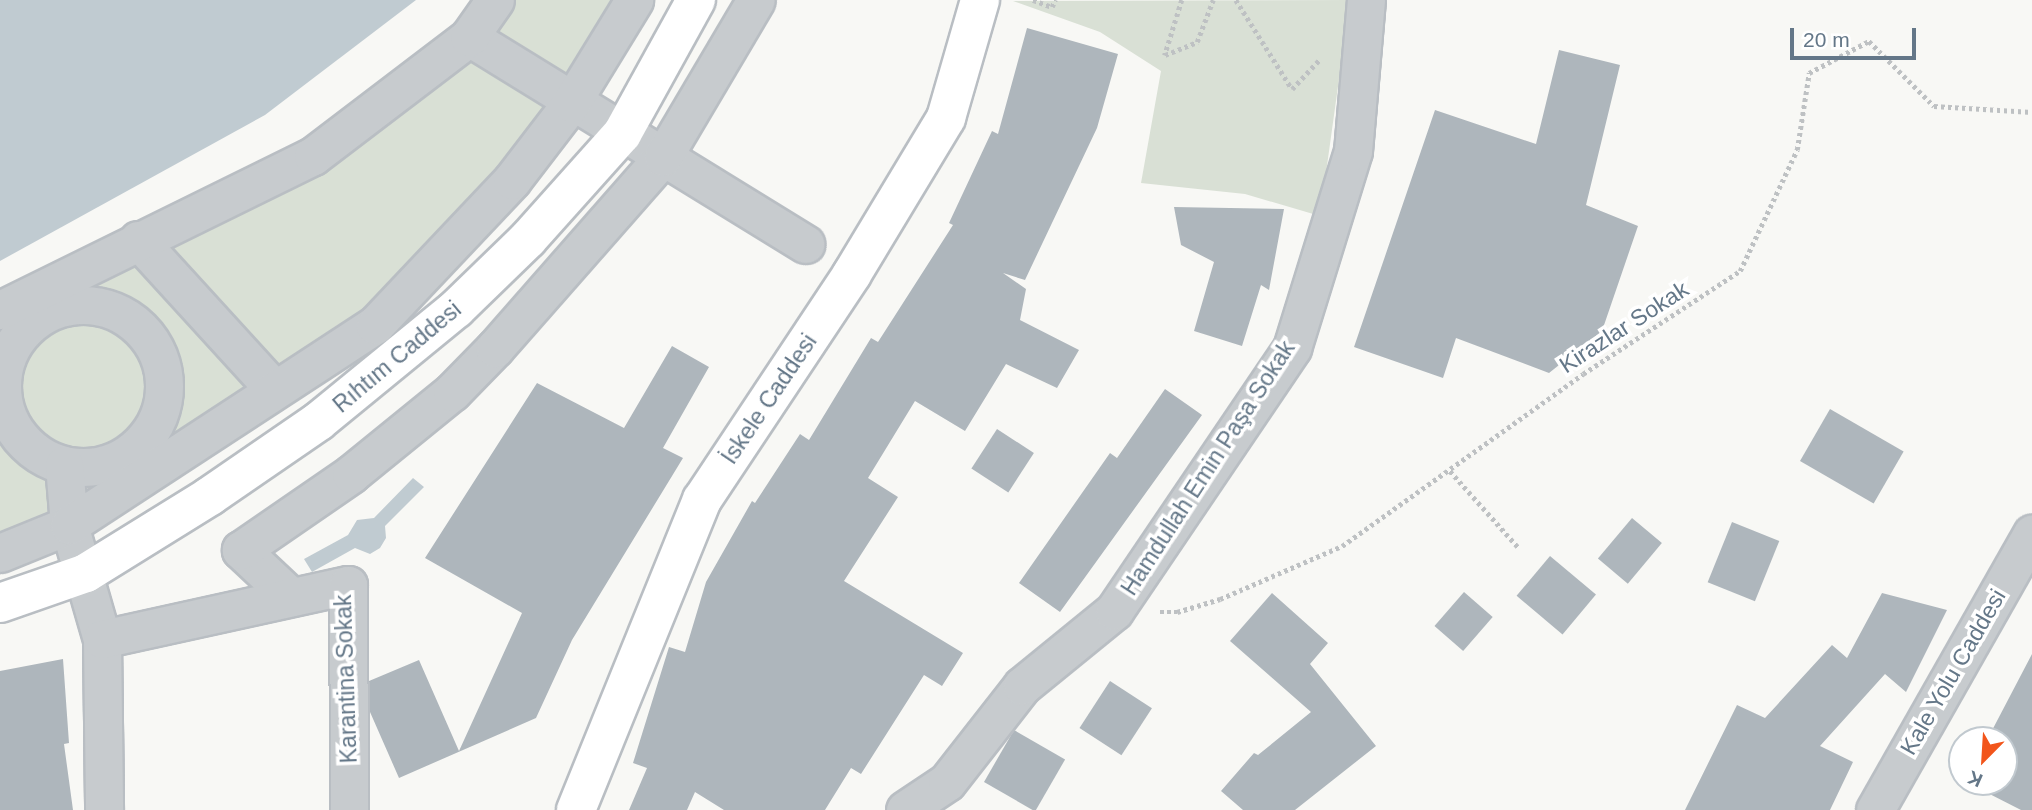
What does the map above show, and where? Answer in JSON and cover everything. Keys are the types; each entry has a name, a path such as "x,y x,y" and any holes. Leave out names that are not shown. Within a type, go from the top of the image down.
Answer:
{"street":[{"path":"0,310 44,301 66,306 94,305 120,313 142,329 158,352 165,378 158,418 135,450 112,463 86,468 64,465 36,452 17,434 5,410 2,384 6,358 44,301 138,240 313,156 469,37 495,0"},
{"path":"0,553 69,525 375,325 512,180 571,103 634,0"},
{"name":"Rıhtım Caddesi","path":"0,603 86,573 308,428 408,350 528,239 622,134 696,0"},
{"path":"291,597 241,550 351,474 452,392 663,158 756,0"},
{"name":"İskele Caddesi","path":"576,810 702,500 852,274 946,118 980,0"},
{"name":"Hamdullah Emin Paşa Sokak","path":"905,810 947,782 1021,685 1114,611 1292,348 1353,151 1366,5"},
{"path":"469,37 571,103 806,244"},
{"path":"138,240 274,389"},
{"path":"64,465 69,525 86,573 102,639 104,808"},
{"name":"Kale Yolu Caddesi","path":"1882,807 2032,534"},
{"name":"Karantina Sokak","path":"291,597 348,585 349,810"},
{"path":"102,639 291,597"}],"path":[{"path":"1033,0 1052,7 1055,0"},
{"path":"1182,0 1165,55 1197,42 1213,0"},
{"path":"1236,0 1292,89 1366,5"},
{"name":"Kirazlar Sokak","path":"1114,611 1177,612 1220,599 1342,546 1583,374 1740,271 1797,150 1809,73 1869,41 1934,106 2032,112"},
{"path":"1450,471 1518,547"}],"shaded area":[{"path":"0,0 416,0 265,115 0,261"},
{"path":"503,0 627,0 569,95 478,36"},
{"path":"1350,0 1320,216 1245,194 1141,183 1161,71 1100,32 1013,1"},
{"path":"470,45 561,105 368,321 275,381 148,240"},
{"path":"137,246 262,389 0,546 0,316"},
{"path":"413,478 424,487 385,526 386,538 380,548 370,554 355,548 312,572 304,559 348,535 357,520 374,518"}],"building":[{"path":"1027,28 1118,54 1097,128 1025,280 1003,273 1026,289 1020,320 1079,350 1057,388 1006,364 965,431 915,401 868,478 898,497 844,581 963,653 942,686 924,675 861,774 851,768 825,810 724,810 695,792 687,810 629,810 647,768 633,763 669,647 685,652 706,582 752,501 755,503 800,434 809,440 871,338 878,342 953,225 949,223 992,131 998,134"},
{"path":"1559,50 1620,65 1586,205 1638,226 1602,331 1549,373 1456,338 1443,378 1354,347 1435,110 1536,144"},
{"path":"1174,207 1284,209 1269,290 1261,285 1242,346 1194,331 1214,262 1181,245"},
{"path":"672,346 709,367 663,448 683,458 572,640 536,718 399,778 370,712 369,681 419,660 459,751 522,613 425,558 537,383 624,428"},
{"path":"1165,389 1202,415 1060,612 1019,583 1110,453 1117,458"},
{"path":"1830,409 1904,452 1874,503 1800,461"},
{"path":"997,429 1034,453 1008,492 971,468"},
{"path":"1632,518 1662,543 1628,584 1598,559"},
{"path":"1732,522 1779,541 1755,601 1708,582"},
{"path":"1550,556 1596,595 1563,634 1517,596"},
{"path":"1464,592 1493,617 1463,651 1434,626"},
{"path":"1272,593 1328,643 1310,664 1376,746 1295,810 1243,810 1221,791 1254,753 1258,755 1311,712 1230,641"},
{"path":"1882,593 1947,610 1906,692 1885,674 1820,746 1853,762 1830,810 1685,810 1737,705 1765,718 1832,645 1847,658"},
{"path":"2032,654 2032,810 2021,810 1994,796 2018,796 2018,726 1994,726"},
{"path":"63,659 69,743 64,744 73,810 0,810 0,671"},
{"path":"1110,681 1152,708 1121,755 1080,728"},
{"path":"1014,730 1065,760 1036,810 984,782"}]}
